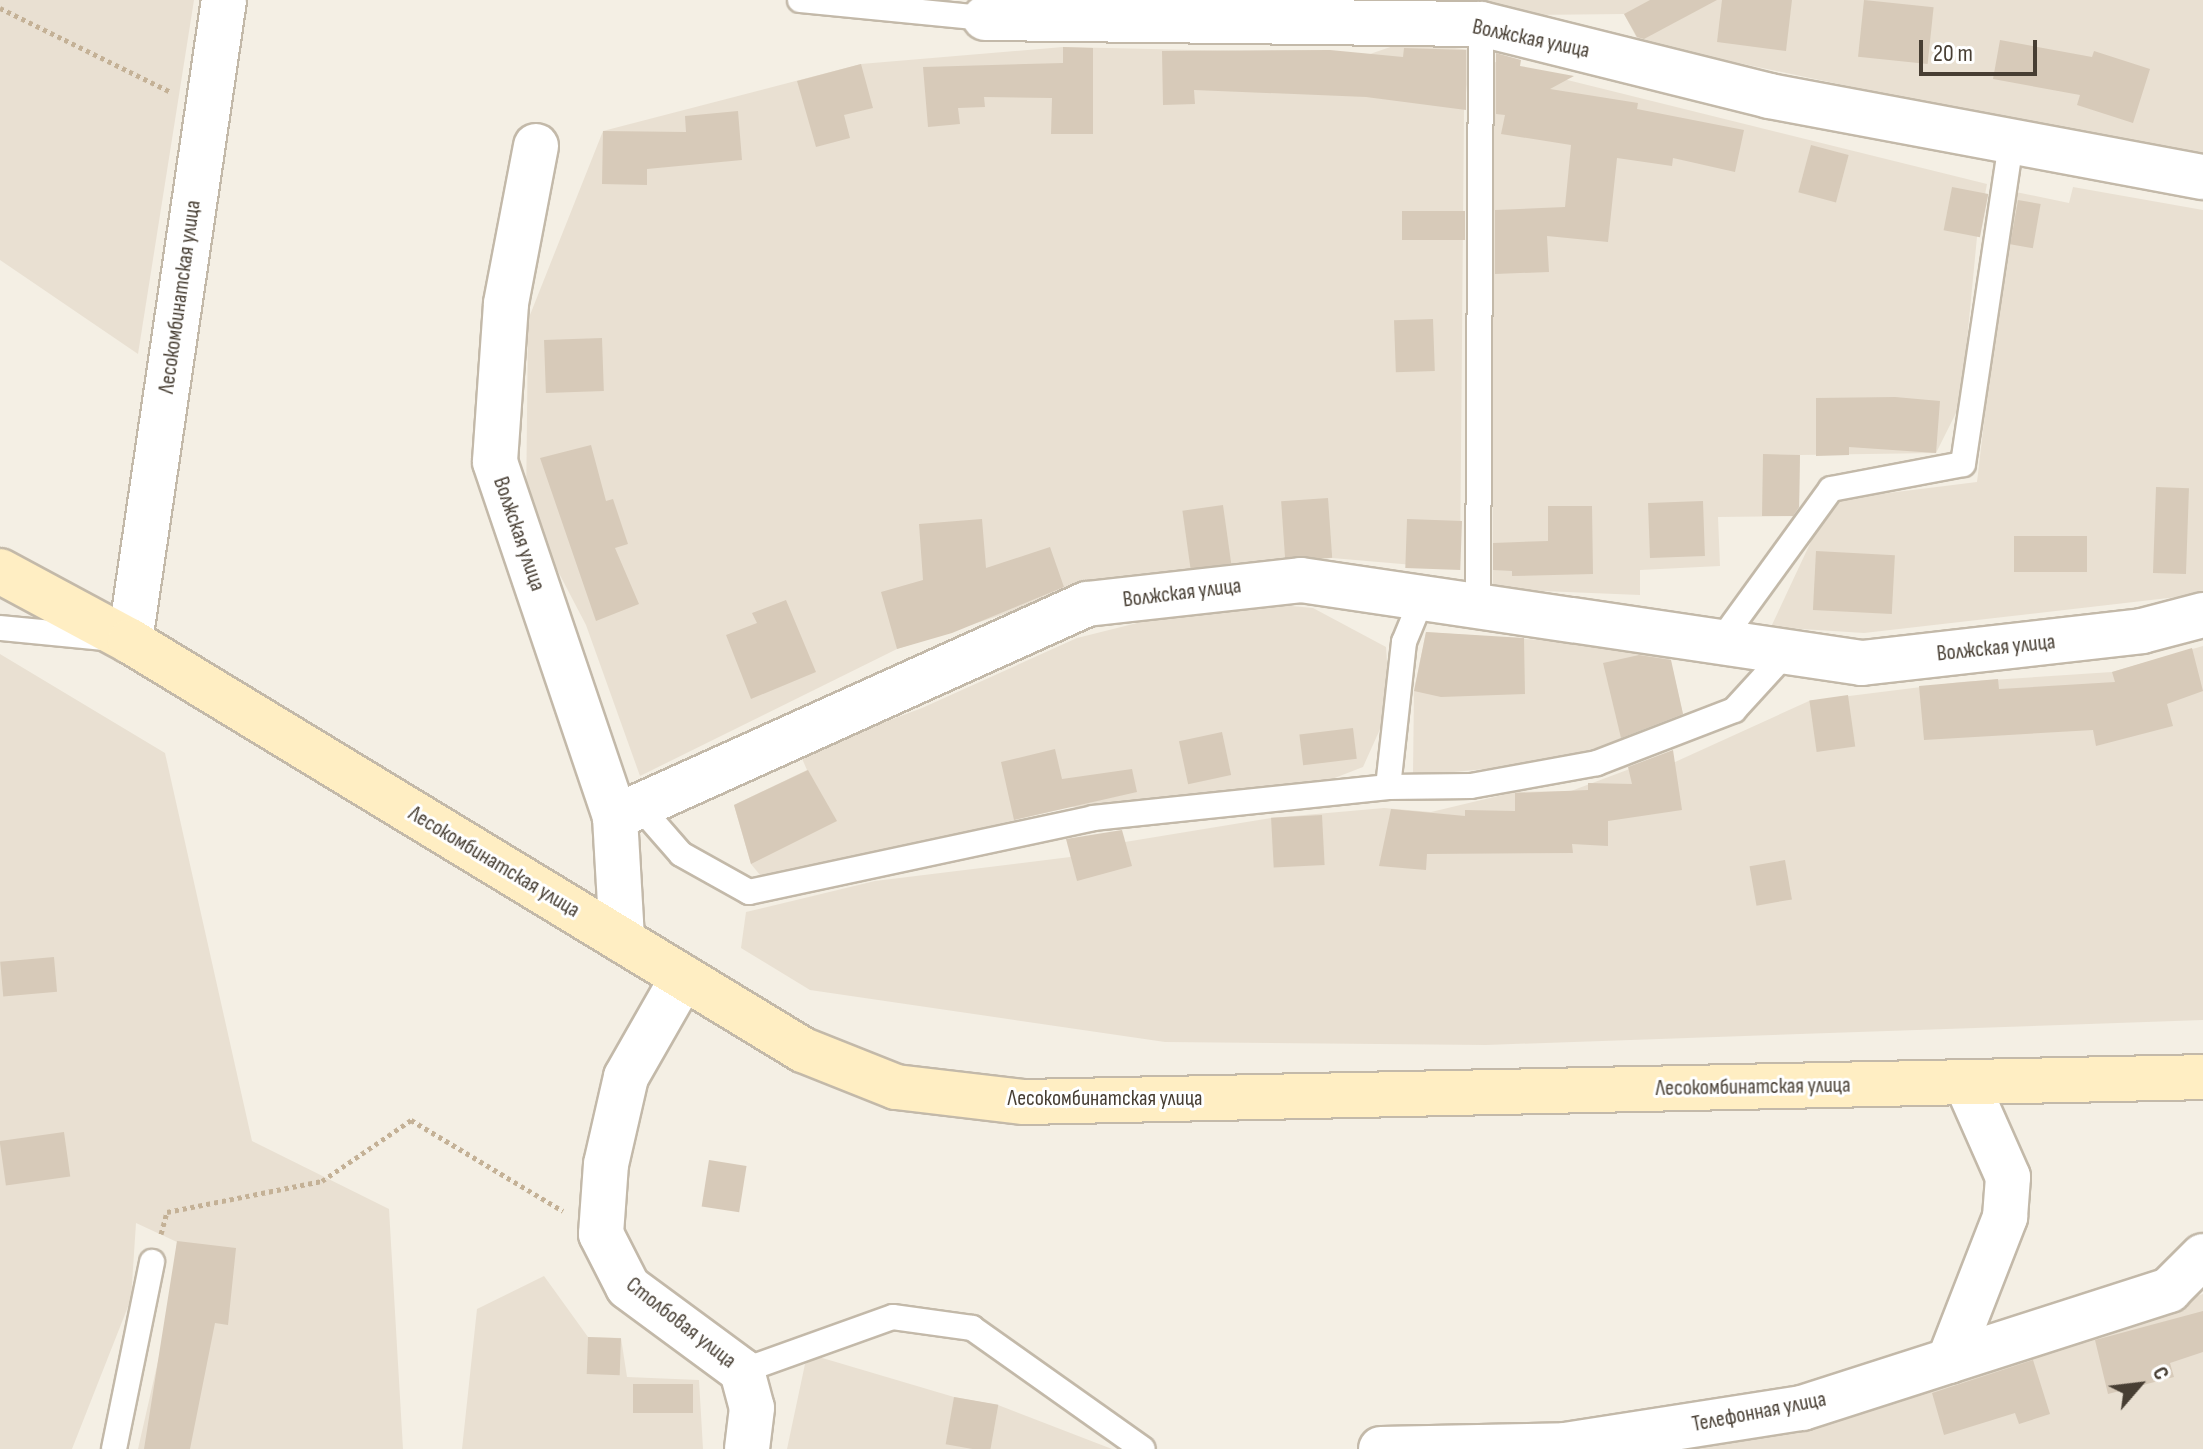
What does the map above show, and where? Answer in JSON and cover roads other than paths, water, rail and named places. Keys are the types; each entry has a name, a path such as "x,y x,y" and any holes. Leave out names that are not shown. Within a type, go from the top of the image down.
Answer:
{"street":[{"name":"Лесокомбинатская улица","path":"130,641 224,0"},
{"name":"Волжская улица","path":"985,18 1481,24 1769,96 2012,137 2203,177"},
{"name":"Волжская улица","path":"536,146 506,304 495,462 628,812 622,940"},
{"name":"Лесокомбинатская улица","path":"0,571 130,641 803,1050 896,1087 1024,1102 2203,1077"},
{"name":"Волжская улица","path":"628,812 1087,604 1301,580 1722,639 1862,663 2142,631 2203,615"},
{"name":"Столбовая улица","path":"683,977 626,1077 606,1164 601,1234 628,1287 742,1371 752,1408 747,1449"},
{"path":"1949,1361 2005,1217 2008,1177 1966,1082"},
{"name":"Телефонная улица","path":"1381,1449 1565,1445 1802,1408 2169,1290 2203,1256"}],"lane":[{"name":"Волжская улица","path":"800,0 985,18"},
{"path":"1478,605 1481,24"},
{"path":"1722,639 1831,489 1963,464 2012,137"},
{"path":"1388,787 1404,642 1423,596"},
{"path":"0,628 130,641"},
{"path":"628,812 681,854 749,892 1093,818 1388,787 1471,786 1597,763 1734,710 1789,650"},
{"path":"114,1449 152,1262"},
{"path":"742,1371 893,1317 972,1328 1143,1449"}]}
